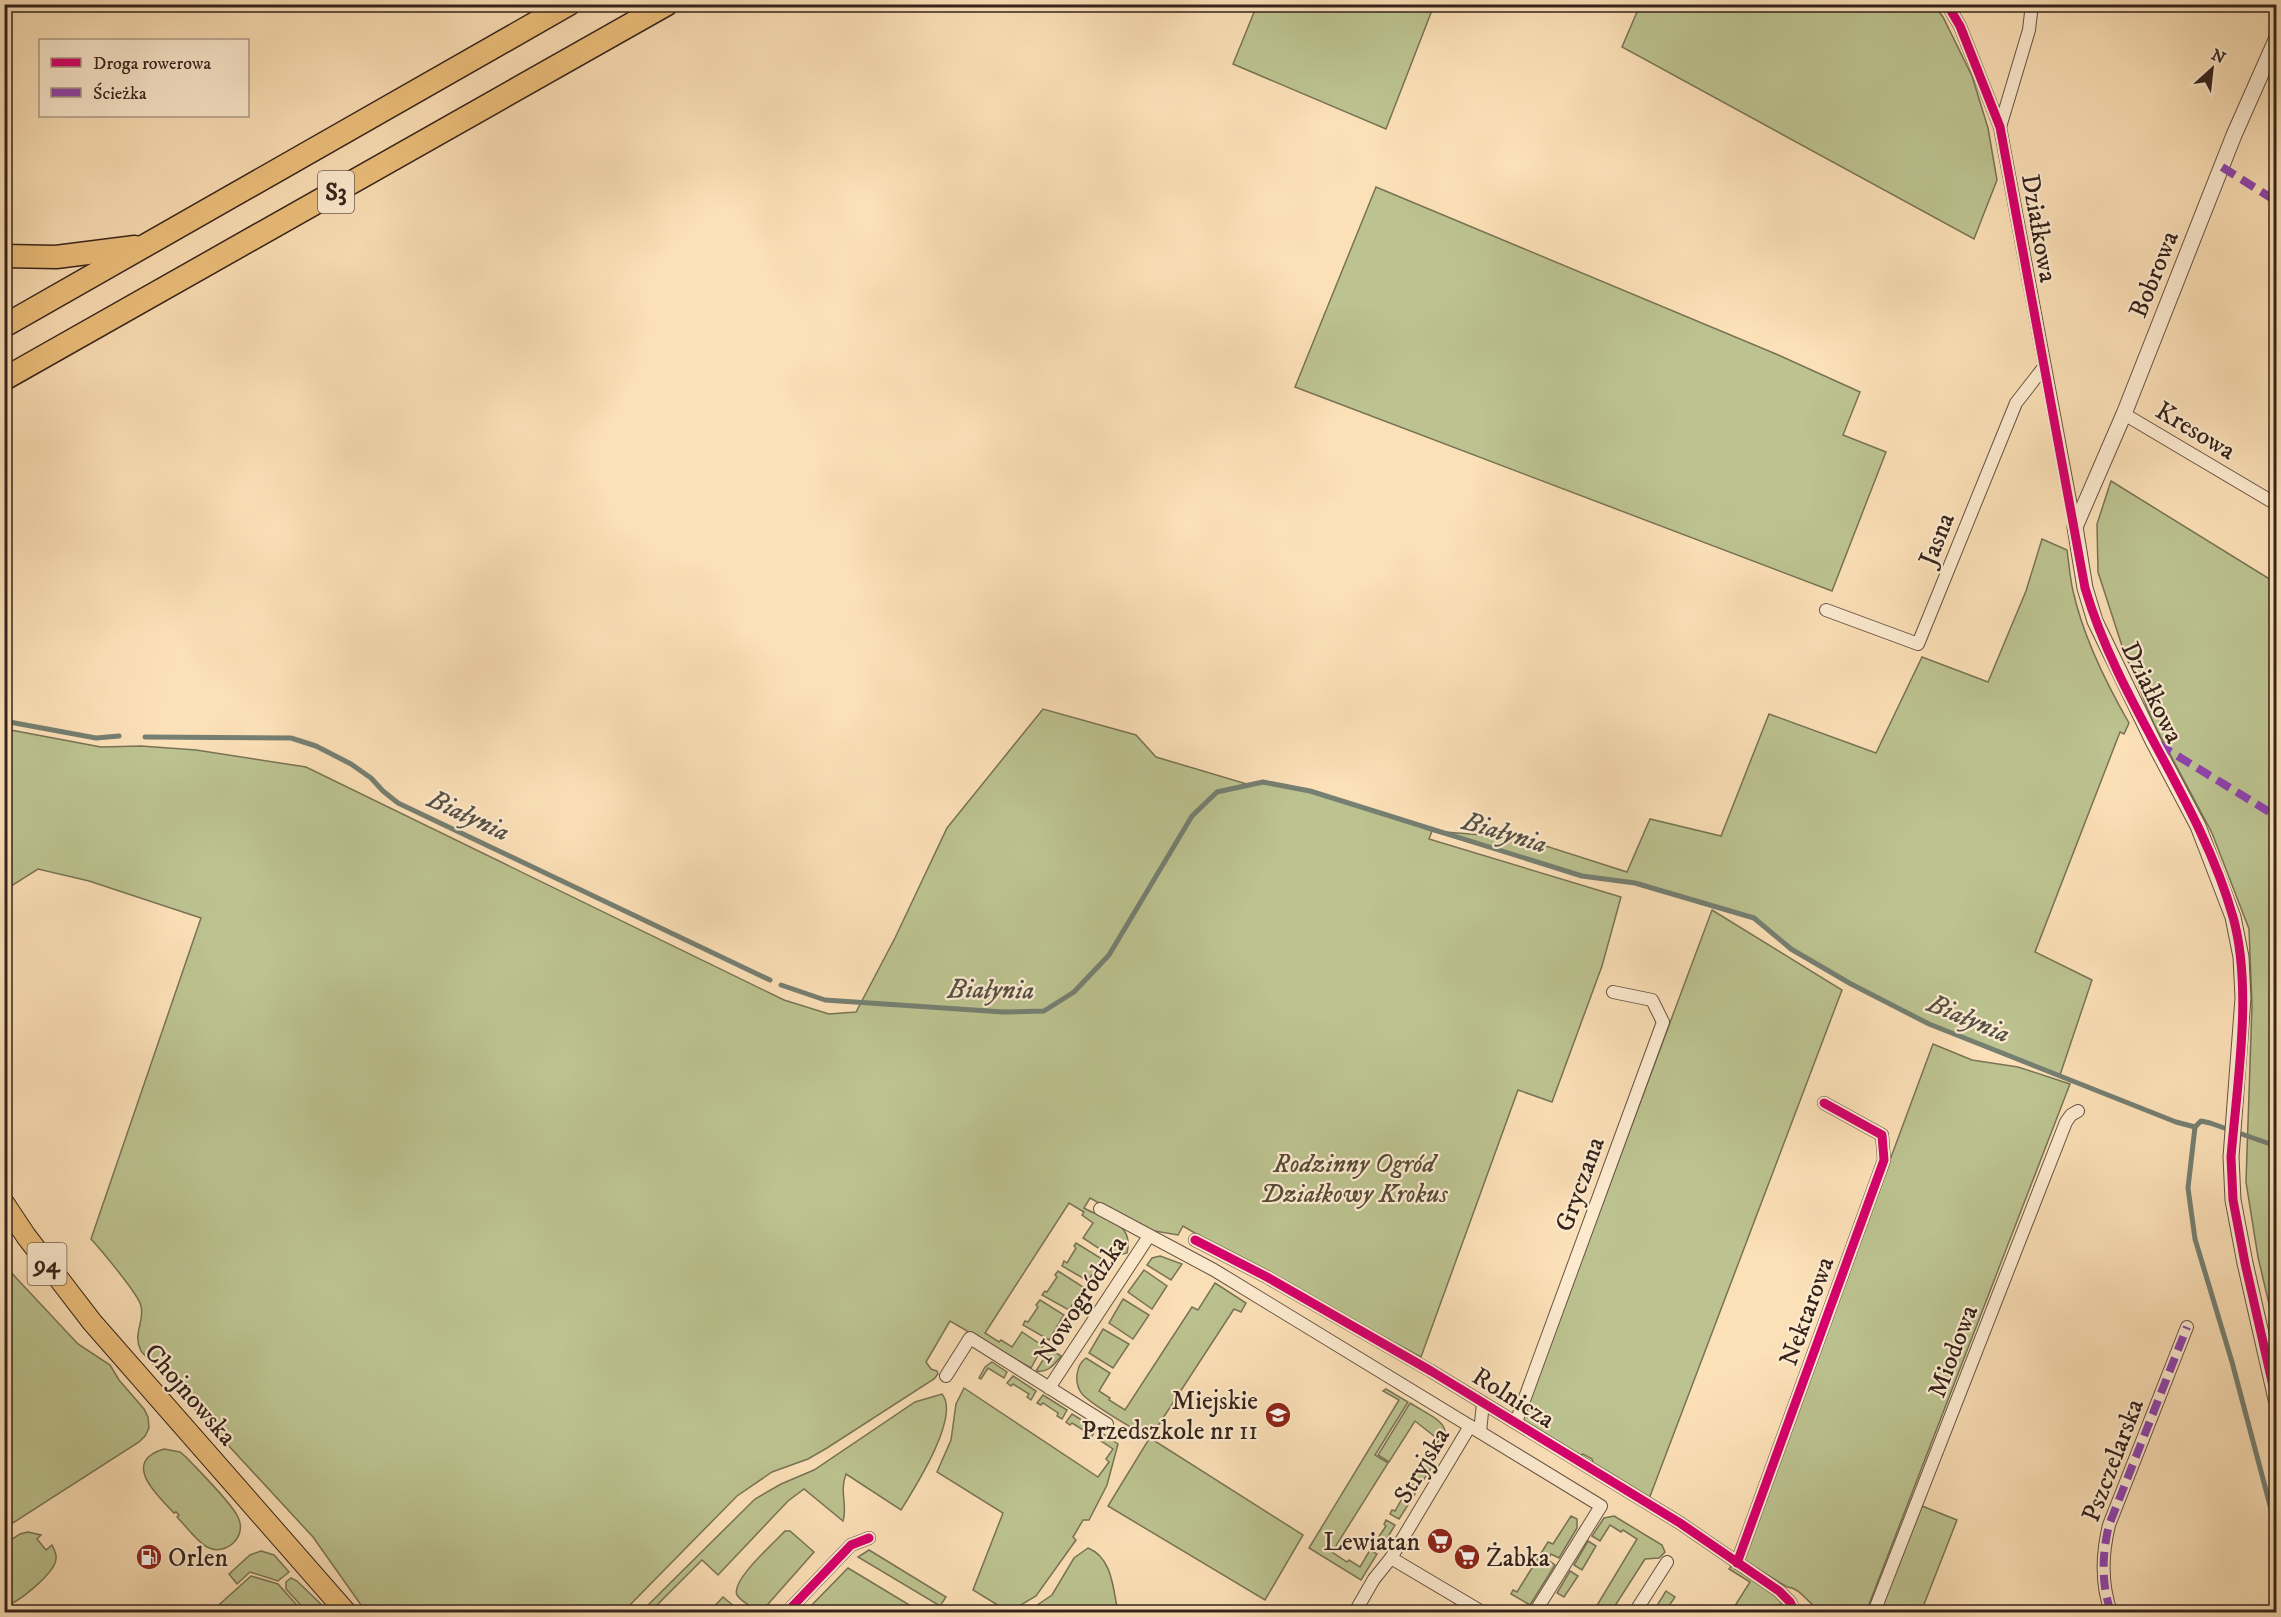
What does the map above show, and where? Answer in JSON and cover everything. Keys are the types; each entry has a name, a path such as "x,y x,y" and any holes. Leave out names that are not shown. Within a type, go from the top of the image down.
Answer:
{"highway":[{"name":"S3","path":"4,326 568,4"},
{"name":"S3","path":"4,379 667,4"},
{"path":"4,256 56,257 148,244"}],"main road":[{"name":"Chojnowska","path":"4,1203 26,1236 93,1322 346,1612"}],"street":[{"name":"Działkowa","path":"1947,4 1960,26 2000,127 2085,588 2095,621 2153,741 2198,826 2233,917 2241,957 2243,998 2234,1119 2232,1183 2245,1263 2277,1399"},
{"path":"2000,127 2029,30 2032,4"},
{"name":"Bobrowa","path":"2075,527 2124,414 2234,135 2277,40"},
{"name":"Jasna","path":"1826,610 1918,644 2016,403 2044,367"},
{"name":"Kresowa","path":"2124,414 2277,504"},
{"name":"Gryczana","path":"1516,1422 1663,1022 1652,1000 1613,992"},
{"name":"Nektarowa","path":"1737,1563 1884,1160 1882,1135 1824,1103"},
{"name":"Miodowa","path":"1874,1612 2066,1122 2078,1111"},
{"path":"1100,1209 1214,1270 1601,1506 1535,1612"},
{"name":"Nowogródzka","path":"1050,1388 1149,1236"},
{"name":"Rolnicza","path":"1195,1240 1368,1333 1680,1523 1782,1593 1795,1612"},
{"name":"Pszczelarska","path":"2111,1612 2105,1591 2103,1569 2104,1546 2109,1525 2187,1328"},
{"path":"946,1376 969,1338 1107,1424"},
{"path":"1475,1429 1483,1403"},
{"name":"Stryjska","path":"1354,1612 1475,1429"},
{"path":"787,1612 850,1545 869,1538"},
{"path":"1391,1558 1482,1612"},
{"path":"1635,1612 1667,1562"}],"green space":[{"path":"1257,5 1434,5 1386,129 1233,64"},
{"path":"1640,5 1934,5 1943,17 1972,76 1988,128 1997,180 1974,239 1622,47"},
{"path":"1376,187 1776,354 1860,392 1843,435 1886,452 1832,591 1295,387"},
{"path":"2111,481 2276,583 2276,1334 2258,1257 2246,1182 2252,1006 2249,929 2212,833 2154,724 2123,649 2098,572 2097,524"},
{"path":"2042,539 2067,550 2077,608 2089,642 2129,723 2124,734 2120,732 2035,952 2092,980 2060,1075 1929,1024 1851,984 1791,949 1754,918 1635,883 1582,876 1432,831 1521,838 1627,872 1650,819 1721,836 1769,714 1876,753 1922,657 1988,682 2026,591"},
{"name":"Rodzinny Ogród Działkowy Krokus","path":"1043,709 1136,735 1156,757 1250,785 1263,782 1310,791 1432,831 1429,839 1621,897 1602,966 1552,1102 1518,1090 1421,1357 1264,1273 1183,1226 1178,1235 1155,1231 1154,1233 1090,1198 1084,1208 1115,1223 1126,1234 1127,1253 1112,1257 1083,1238 1093,1223 1082,1215 1084,1212 1069,1203 985,1333 1012,1347 1022,1332 1043,1346 1031,1368 950,1321 926,1362 931,1369 937,1371 938,1374 934,1379 827,1448 808,1459 772,1472 737,1496 623,1612 366,1612 313,1537 141,1351 138,1333 142,1312 139,1300 91,1239 201,918 89,881 38,869 5,890 5,729 101,747 141,746 196,750 306,767 784,1000 829,1014 856,1012 895,938 947,828"},
{"path":"1712,910 1842,990 1649,1499 1594,1466 1592,1459 1583,1454 1577,1456 1521,1422"},
{"path":"1933,1044 1972,1060 2018,1067 2070,1084 1866,1612 1826,1613 1817,1609 1797,1590 1787,1587 1742,1559"},
{"path":"1076,1243 1102,1259 1088,1281 1062,1266 1064,1261 1067,1263 1076,1248 1074,1246"},
{"path":"1160,1256 1182,1264 1171,1280 1147,1265 1152,1258"},
{"path":"5,1266 78,1344 110,1365 119,1380 144,1409 148,1417 149,1428 139,1442 5,1528"},
{"path":"1144,1270 1167,1286 1152,1309 1128,1292"},
{"path":"1058,1271 1083,1287 1069,1310 1042,1295 1045,1291 1047,1292 1057,1277 1055,1275"},
{"path":"1215,1283 1246,1303 1241,1312 1234,1309 1150,1438 1303,1535 1265,1600 1108,1506 1149,1439 1089,1400 1080,1391 1077,1380 1080,1365 1086,1358 1110,1373 1099,1391 1125,1410 1192,1307 1198,1310"},
{"path":"1123,1299 1149,1315 1133,1339 1109,1323"},
{"path":"1040,1300 1064,1315 1049,1340 1023,1325 1025,1321 1028,1322"},
{"path":"1103,1329 1129,1344 1113,1368 1089,1353"},
{"path":"1050,1349 1061,1356 1047,1370 1036,1371"},
{"path":"992,1362 1007,1372 1004,1378 988,1368 981,1379 979,1378 985,1367"},
{"path":"1013,1376 1036,1391 1031,1400 1027,1397 1029,1394 1007,1383"},
{"path":"964,1388 1098,1477 1109,1462 1106,1459 1113,1449 1098,1439 1102,1433 1118,1444 1107,1485 1089,1520 1083,1520 1073,1537 1076,1540 1036,1596 1009,1612 973,1590 1003,1513 937,1472 951,1440 956,1404"},
{"path":"1386,1389 1408,1402 1375,1455 1388,1463 1332,1552 1360,1567 1370,1550 1377,1554 1361,1580 1309,1548 1399,1400 1383,1391"},
{"path":"942,1394 946,1404 941,1435 925,1470 901,1510 846,1474 843,1487 845,1510 843,1521 804,1489 788,1501 718,1575 702,1560 650,1612 641,1612 755,1499 781,1484 814,1470 915,1402"},
{"path":"1043,1395 1067,1410 1062,1419 1057,1416 1058,1413 1043,1403 1041,1405 1037,1403"},
{"path":"1410,1403 1437,1419 1445,1431 1442,1448 1436,1460 1429,1456 1439,1440 1415,1421 1389,1462 1378,1455"},
{"path":"1072,1414 1096,1429 1091,1438 1086,1435 1088,1433 1066,1422"},
{"path":"164,1449 180,1452 186,1457 234,1511 240,1524 240,1532 233,1543 221,1549 207,1547 195,1537 177,1517 179,1515 174,1513 152,1489 146,1480 145,1462 151,1455"},
{"path":"1424,1459 1433,1465 1418,1489 1408,1484 1411,1480 1413,1481 1423,1466 1421,1464"},
{"path":"1406,1488 1415,1494 1399,1519 1390,1514 1392,1510 1395,1511"},
{"path":"1922,1506 1957,1520 1921,1612 1880,1612"},
{"path":"1571,1516 1577,1519 1577,1528 1559,1558 1551,1554 1548,1560 1555,1565 1530,1605 1511,1594 1513,1590 1517,1592 1548,1542 1553,1544"},
{"path":"1614,1516 1662,1545 1665,1552 1659,1558 1645,1559 1611,1612 1593,1612 1637,1539 1610,1525 1600,1541 1592,1536 1604,1518"},
{"path":"1386,1520 1395,1525 1382,1547 1372,1542 1376,1541 1386,1526 1384,1524"},
{"path":"785,1531 790,1531 814,1552 761,1612 742,1600 737,1595 737,1589 746,1571"},
{"path":"28,1532 41,1535 37,1539 46,1550 52,1545 56,1559 49,1572 35,1587 5,1606 5,1544 20,1534"},
{"path":"1588,1541 1596,1546 1582,1570 1574,1565"},
{"path":"1088,1548 1103,1559 1107,1567 1118,1612 1027,1612 1052,1595 1074,1558"},
{"path":"869,1550 946,1597 940,1606 858,1557"},
{"path":"261,1551 274,1555 289,1572 278,1581 250,1572 237,1584 229,1574 250,1555"},
{"path":"1732,1565 1773,1593 1783,1604 1756,1612 1731,1612 1750,1582 1729,1569"},
{"path":"848,1568 921,1612 805,1612"},
{"path":"1570,1571 1578,1576 1564,1597 1557,1593"},
{"path":"251,1576 278,1584 303,1612 211,1612"},
{"path":"291,1578 329,1612 307,1612 286,1589 286,1582"},
{"path":"1666,1591 1675,1597 1665,1612 1653,1612"},
{"path":"723,1597 741,1612 709,1612"},
{"path":"1314,1606 1317,1612 1259,1612"}],"waterway":[{"name":"Białynia","path":"4,721 96,738 119,736"},
{"name":"Białynia","path":"145,737 291,738 316,746 351,764 371,778 398,803 770,980"},
{"name":"Białynia","path":"781,985 825,1000 1003,1012 1044,1011 1074,992 1109,955 1192,816 1217,792 1263,782 1310,791 1582,876 1635,883 1754,918 1791,949 1851,984 1929,1024 2176,1122 2195,1127 2201,1121 2210,1123 2276,1146"},
{"path":"2195,1127 2188,1188 2195,1239 2232,1362 2276,1528"}],"marked path":[{"path":"2222,167 2276,201"},
{"path":"2158,744 2276,816"},
{"path":"2111,1612 2105,1591 2104,1569 2109,1525 2187,1327"}],"cycle path":[{"path":"1947,4 1960,26 2000,127 2085,588 2118,672 2201,833 2219,874 2233,917 2239,945 2243,1005 2240,1068 2231,1157 2233,1200 2276,1399"},
{"path":"1737,1563 1884,1160 1882,1135 1824,1103"},
{"path":"1195,1240 1267,1277 1431,1371 1680,1523 1779,1591 1790,1602 1795,1612"},
{"path":"787,1612 851,1545 869,1538"}],"place":[{"name":"Miejskie Przedszkole nr 11","path":"1278,1415"},
{"name":"Lewiatan","path":"1440,1541"},
{"name":"Orlen","path":"149,1557"},
{"name":"Żabka","path":"1467,1557"}]}
